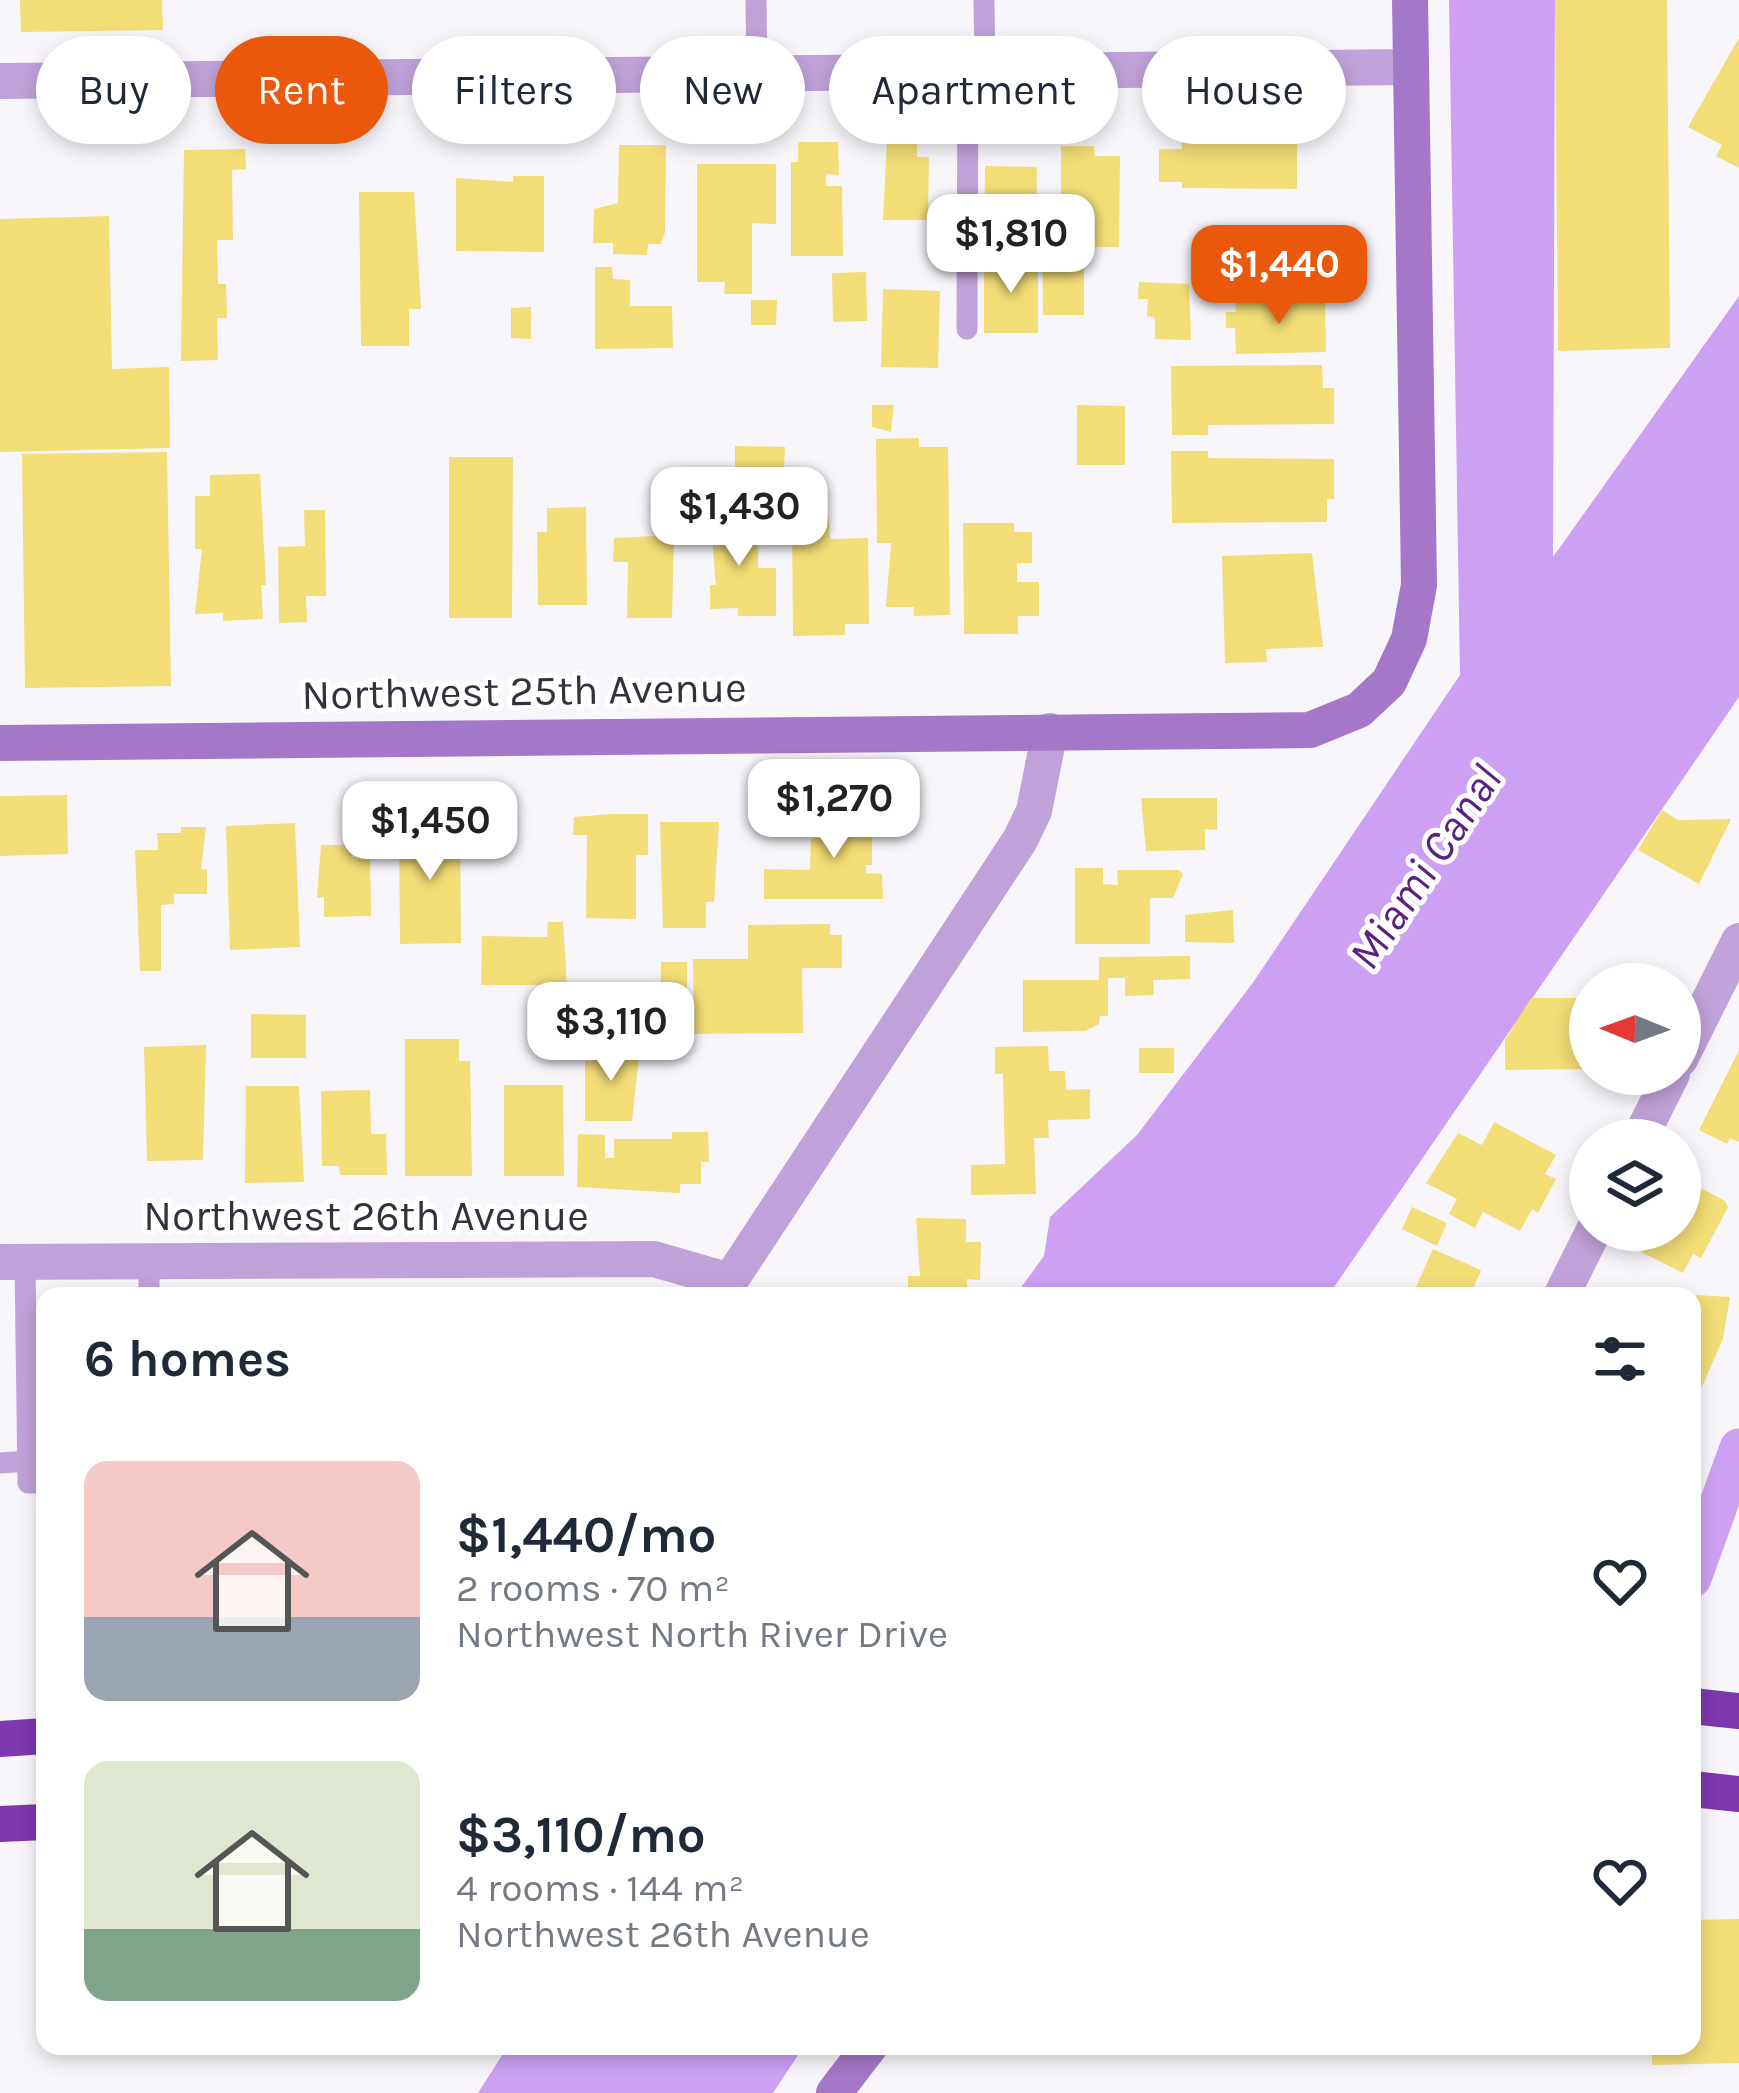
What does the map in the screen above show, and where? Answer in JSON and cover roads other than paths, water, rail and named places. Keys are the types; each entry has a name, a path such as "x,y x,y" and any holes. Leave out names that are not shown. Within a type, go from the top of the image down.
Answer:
{"highway":[{"path":"1701,1707 1739,1711"},
{"path":"0,1738 36,1736"},
{"path":"1701,1790 1739,1794"},
{"path":"0,1824 36,1822"}],"street":[{"name":"Northwest 25th Avenue","path":"0,743 1310,730 1359,710 1390,682 1409,639 1419,585 1410,0"},
{"path":"1118,70 1411,67"},
{"path":"0,81 640,75"},
{"path":"726,1287 1020,840 1034,811 1050,731"},
{"path":"1701,1017 1739,941"},
{"path":"1566,1287 1584,1251"},
{"name":"Northwest 26th Avenue","path":"13,1262 149,1279 654,1259 723,1287"},
{"path":"834,2093 864,2055"}],"lane":[{"path":"756,0 756,36"},
{"path":"980,36 984,0"},
{"path":"967,329 973,144"},
{"path":"0,716 0,743"},
{"path":"13,1262 28,1483 36,1483"},
{"path":"0,1462 28,1461"}],"water":[{"name":"Miami Canal","path":"1449,0 1555,0 1553,557 1739,296 1739,697 1334,1287 1022,1287 1044,1256 1050,1217 1137,1135 1252,984 1460,675"},
{"path":"502,2055 798,2055 773,2093 478,2093"}],"waterway":[{"path":"1701,1553 1739,1448"}]}
